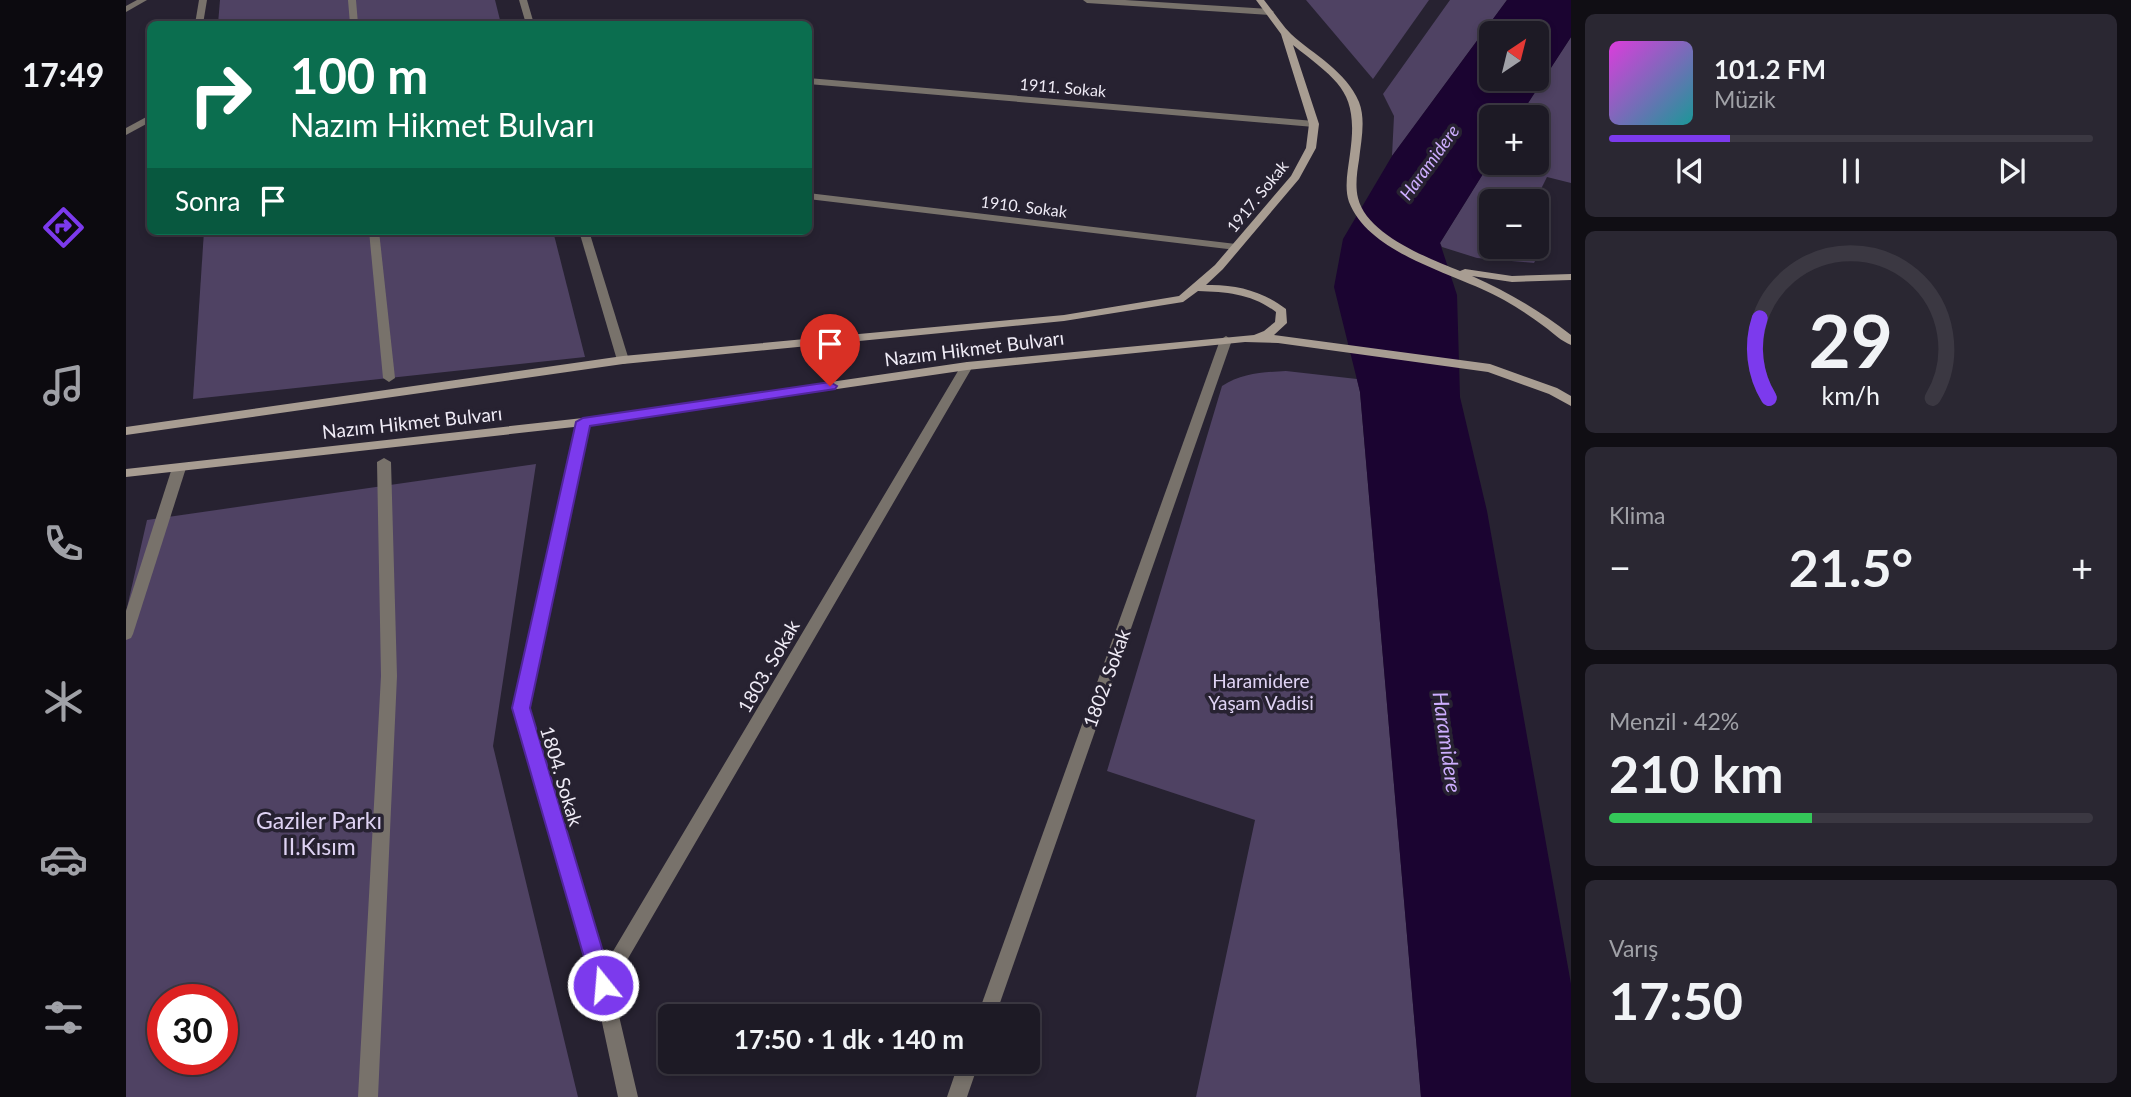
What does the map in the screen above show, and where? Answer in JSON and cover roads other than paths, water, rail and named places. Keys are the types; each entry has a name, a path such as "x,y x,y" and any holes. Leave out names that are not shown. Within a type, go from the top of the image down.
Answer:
{"main road":[{"path":"1260,0 1284,32 1335,73 1357,109 1357,146 1352,187 1355,205 1379,231 1412,253 1504,295 1571,341"},
{"path":"1284,32 1314,124"},
{"name":"1917. Sokak","path":"1199,288 1295,177 1311,148 1314,124"},
{"path":"1439,266 1512,279 1571,277"},
{"path":"1199,288 1228,287 1245,290 1282,311 1281,323 1276,329 1268,334 1245,338"},
{"name":"Nazım Hikmet Bulvarı","path":"126,431 623,360 1064,318 1182,299 1199,288"},
{"name":"Nazım Hikmet Bulvarı","path":"126,473 583,422 967,366 1245,338 1278,339 1490,368 1553,391 1571,402"}],"street":[{"path":"126,9 143,0"},
{"path":"200,21 203,0"},
{"path":"352,0 354,21"},
{"path":"523,0 529,21"},
{"path":"1087,0 1270,12"},
{"name":"1911. Sokak","path":"812,81 1314,124"},
{"path":"126,132 147,120"},
{"name":"1910. Sokak","path":"812,196 1236,247"},
{"path":"374,235 388,378"},
{"path":"585,235 623,360"},
{"name":"1802. Sokak","path":"991,1004 1226,340"},
{"name":"1803. Sokak","path":"603,985 967,366"},
{"name":"1804. Sokak","path":"583,422 521,708 603,985 628,1097"},
{"path":"368,1097 389,676 384,462"},
{"path":"126,634 179,468"},
{"path":"957,1097 966,1074"}],"water":[{"path":"1507,0 1571,0 1571,37 1549,71 1549,21 1492,21"},
{"name":"Haramidere","path":"1479,38 1479,91 1536,91 1527,105 1479,105 1479,175 1482,175 1440,243 1457,295 1460,397 1487,511 1571,984 1571,1097 1421,1097 1360,392 1334,287 1343,239 1392,156"}],"park label":[{"name":"Haramidere Yaşam Vadisi","path":"1261,691"},
{"name":"Gaziler Parkı II.Kısım","path":"319,833"}]}
